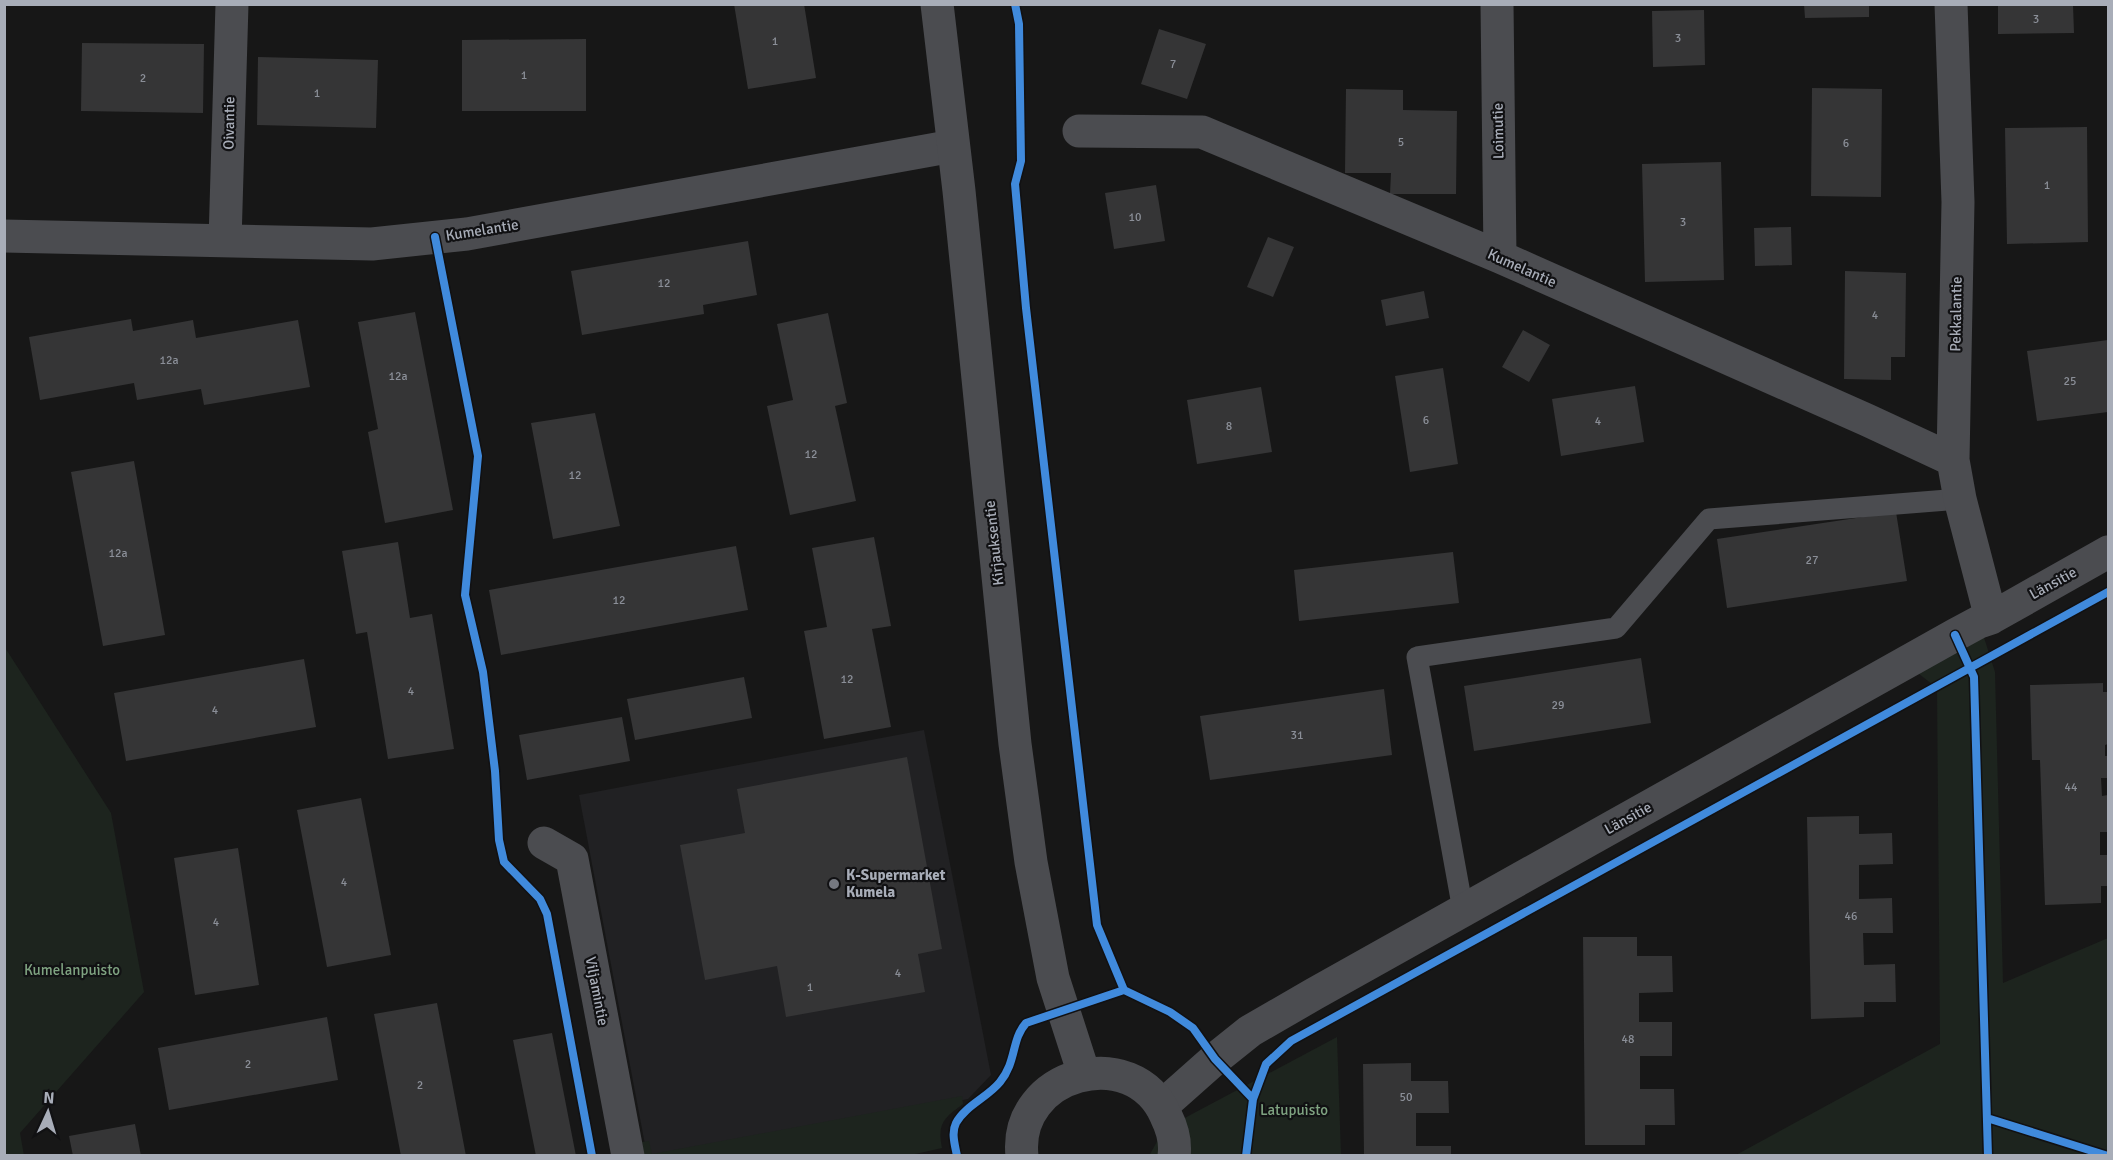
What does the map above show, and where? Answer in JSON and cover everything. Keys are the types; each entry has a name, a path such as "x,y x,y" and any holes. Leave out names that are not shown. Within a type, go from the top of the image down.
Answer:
{"street":[{"name":"Oivantie","path":"225,241 232,4"},
{"name":"Kirjauksentie","path":"937,4 1016,756 1031,862 1053,978 1084,1074"},
{"name":"Loimutie","path":"1497,4 1500,257"},
{"name":"Pekkalantie","path":"1951,4 1958,202 1953,460 1960,499 1991,618"},
{"name":"Kumelantie","path":"1078,131 1202,132 1500,257 1953,460"},
{"name":"Kumelantie","path":"4,236 372,244 466,234 953,146"},
{"name":"Länsitie","path":"1162,1106 1250,1031 1955,635 1991,618 2109,552"},
{"name":"Viljamintie","path":"544,843 572,859 628,1155"},
{"path":"1022,1155 1021,1145 1027,1121 1039,1100 1056,1084 1084,1074 1102,1072 1125,1077 1146,1089 1162,1106 1172,1129 1174,1155"}],"lane":[{"path":"1463,910 1417,657 1616,628 1709,519 1960,499"}],"shaded area":[{"path":"924,730 991,1075 968,1099 665,1155 647,1155 579,795"}],"green space":[{"path":"1979,622 1995,672 2003,983 2108,938 2108,1155 1734,1156 1940,1044 1937,688 1905,663"},
{"name":"Kumelanpuisto","path":"4,646 111,813 144,992 20,1133 24,1156 4,1155"},
{"name":"Latupuisto","path":"1337,1037 1341,1155 1149,1156 1164,1129"},
{"path":"962,1096 963,1104 947,1117 941,1127 942,1148 911,1155 644,1155 642,1142 649,1141 652,1154"}],"building":[{"path":"734,4 804,4 816,78 748,89"},
{"path":"1804,4 1869,4 1869,17 1805,18"},
{"path":"1998,5 2073,5 2074,33 1998,34"},
{"path":"1704,10 1705,65 1653,67 1652,11"},
{"path":"1159,29 1206,44 1187,99 1141,84"},
{"path":"586,39 586,111 462,111 462,40"},
{"path":"82,43 204,44 203,113 81,111"},
{"path":"258,57 378,60 376,128 257,125"},
{"path":"1812,88 1882,89 1881,197 1811,196"},
{"path":"1346,89 1403,90 1403,110 1457,111 1456,194 1390,194 1391,173 1345,173"},
{"path":"2087,127 2088,242 2007,244 2005,128"},
{"path":"1721,162 1724,280 1645,282 1642,164"},
{"path":"1156,185 1165,241 1114,249 1105,193"},
{"path":"1791,227 1792,265 1755,266 1754,228"},
{"path":"1268,237 1294,247 1273,297 1247,287"},
{"path":"748,241 757,295 703,305 704,314 582,335 571,271"},
{"path":"1845,271 1906,273 1905,357 1891,357 1891,380 1844,379"},
{"path":"1424,291 1429,318 1386,326 1381,300"},
{"path":"415,312 453,510 385,523 368,432 378,429 358,322"},
{"path":"828,313 847,403 835,406 856,501 790,515 767,406 793,400 777,324"},
{"path":"131,319 133,331 193,320 196,338 298,320 310,387 204,405 201,389 137,400 134,383 40,400 29,337"},
{"path":"1523,330 1550,345 1529,382 1502,367"},
{"path":"2108,340 2108,412 2037,421 2027,351"},
{"path":"1443,368 1458,464 1410,472 1395,376"},
{"path":"1635,386 1644,442 1561,456 1552,399"},
{"path":"1261,387 1272,452 1197,464 1187,400"},
{"path":"595,413 620,526 553,539 531,423"},
{"path":"134,461 165,635 103,646 71,472"},
{"path":"1896,512 1907,581 1727,608 1717,539"},
{"path":"874,537 891,626 872,629 891,727 824,739 804,631 827,627 812,548"},
{"path":"398,542 410,618 432,614 454,749 388,759 367,632 356,634 342,551"},
{"path":"736,546 748,610 501,655 489,590"},
{"path":"1453,552 1459,603 1299,621 1294,570"},
{"path":"1641,658 1651,723 1474,751 1464,686"},
{"path":"304,659 316,727 126,761 114,693"},
{"path":"744,677 752,718 635,740 627,699"},
{"path":"2103,683 2103,692 2108,692 2108,744 2105,745 2105,756 2108,756 2108,778 2101,778 2102,796 2108,795 2108,832 2100,832 2100,855 2108,855 2108,886 2101,886 2101,903 2045,905 2040,760 2032,760 2030,685"},
{"path":"1384,689 1392,755 1210,780 1200,716"},
{"path":"622,717 630,761 527,780 519,735"},
{"path":"907,757 942,949 918,954 925,992 786,1017 777,966 705,980 680,845 745,833 737,789"},
{"path":"361,798 391,955 327,967 297,810"},
{"path":"1859,816 1859,834 1892,833 1893,864 1859,865 1859,899 1892,898 1893,933 1863,933 1864,965 1895,964 1896,1002 1864,1002 1864,1017 1811,1019 1807,817"},
{"path":"238,848 259,985 195,995 174,858"},
{"path":"1583,937 1637,937 1637,956 1672,956 1673,992 1639,993 1639,1022 1672,1022 1672,1056 1640,1056 1640,1089 1674,1089 1675,1125 1645,1125 1645,1145 1585,1145"},
{"path":"437,1003 466,1156 401,1156 374,1014"},
{"path":"327,1017 338,1080 169,1110 158,1048"},
{"path":"552,1033 576,1156 536,1156 513,1040"},
{"path":"1411,1063 1411,1081 1448,1081 1449,1113 1416,1113 1416,1146 1451,1146 1451,1156 1364,1156 1363,1064"},
{"path":"135,1124 141,1156 73,1156 69,1136"}],"cycle path":[{"path":"1015,4 1019,24 1021,161 1015,184 1026,308 1097,925 1124,990 1170,1012 1193,1028 1215,1059 1253,1099 1246,1156"},
{"path":"435,237 478,456 465,595 483,672 495,771 499,840 504,862 540,899 547,914 592,1156"},
{"path":"1253,1099 1266,1064 1291,1041 2108,592"},
{"path":"1955,635 1974,677 1988,1156"},
{"path":"957,1156 954,1143 956,1123 965,1112 1000,1082 1009,1066 1018,1036 1026,1023 1124,990"},
{"path":"1987,1118 2108,1156"}],"place":[{"name":"K-Supermarket Kumela","path":"834,884"}]}
